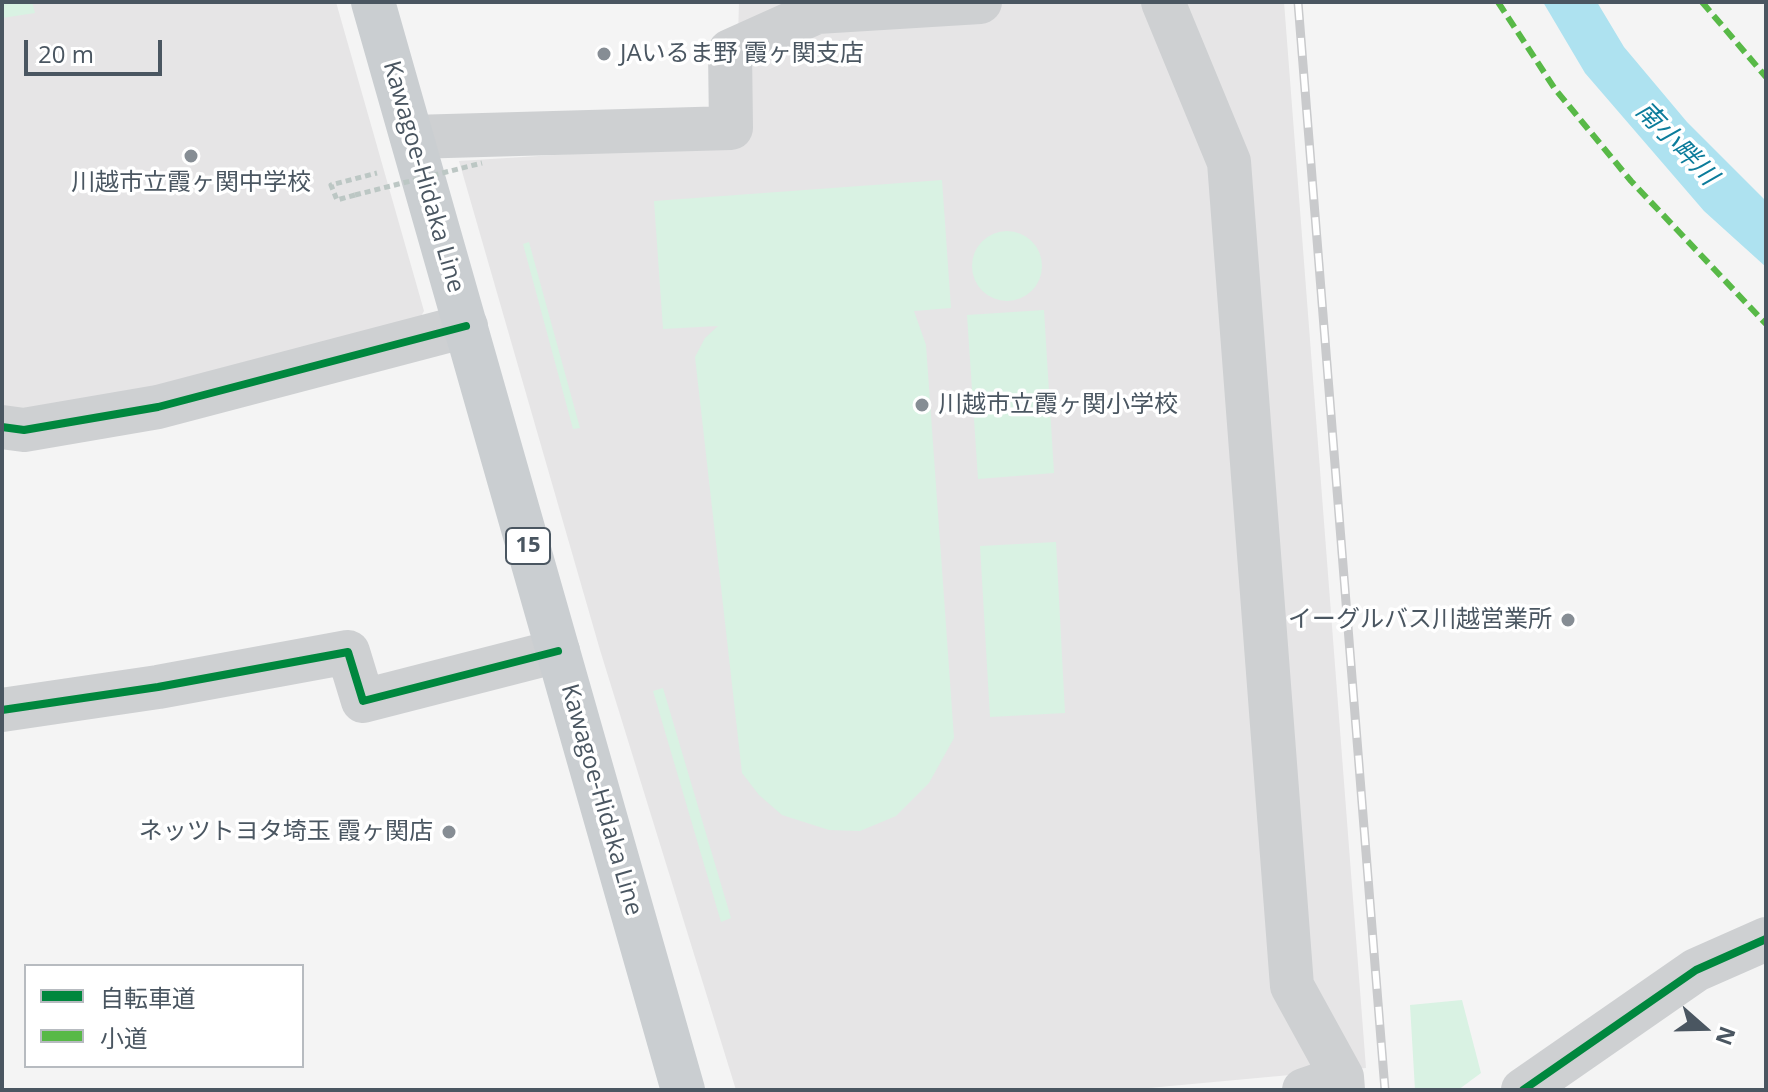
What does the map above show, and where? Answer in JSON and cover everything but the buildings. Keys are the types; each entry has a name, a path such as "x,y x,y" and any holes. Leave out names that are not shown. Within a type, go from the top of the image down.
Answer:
{"main road":[{"name":"Kawagoe-Hidaka Line","path":"373,2 401,154 466,326 683,1090"}],"street":[{"path":"401,154 731,128 730,51 817,12 980,2"},
{"path":"1163,2 1229,162 1292,986 1330,1086"},
{"path":"2,427 24,430 158,407 466,326"},
{"path":"2,710 158,687 348,652 363,701 558,651"},
{"path":"1523,1090 1696,970 1766,939"}],"path":[{"path":"401,154 331,185 337,200 482,163"}],"shaded area":[{"name":"川越市立霞ヶ関中学校","path":"2,2 336,2 424,311 415,327 71,413 2,415"},
{"name":"川越市立霞ヶ関小学校","path":"739,2 1284,2 1366,1068 1127,1090 736,1090 600,650 459,161 714,145 713,38 738,36"}],"green space":[{"path":"2,2 32,2 35,13 2,18"},
{"path":"942,180 951,308 914,311 926,345 954,738 929,783 896,816 860,831 829,830 782,815 759,795 742,773 695,357 705,338 718,326 663,329 654,201"},
{"path":"1007,231 1032,241 1042,266 1032,291 1007,301 982,291 972,266 982,241"},
{"path":"529,242 580,428 573,429 523,244"},
{"path":"1044,310 1054,473 978,479 967,315"},
{"path":"1056,542 1065,713 990,717 980,546"},
{"path":"663,688 731,918 721,922 653,691"},
{"path":"1462,1000 1481,1073 1458,1090 1415,1090 1410,1005"}],"water":[{"name":"南小畔川","path":"1543,2 1597,2 1624,47 1687,122 1766,201 1766,267 1704,211 1585,73"}],"railway":[{"path":"1298,2 1385,1090"}],"marked path":[{"path":"1498,2 1555,89 1631,181 1766,324"},
{"path":"1702,2 1766,77"}],"cycle path":[{"path":"2,427 24,430 158,407 466,326"},
{"path":"2,710 158,687 348,652 363,701 558,651"},
{"path":"1523,1090 1696,970 1766,939"}],"place":[{"name":"JAいるま野 霞ヶ関支店","path":"604,54"},
{"name":"川越市立霞ヶ関中学校","path":"191,156"},
{"name":"川越市立霞ヶ関小学校","path":"922,405"},
{"name":"イーグルバス川越営業所","path":"1568,620"},
{"name":"ネッツトヨタ埼玉 霞ヶ関店","path":"449,832"}]}
